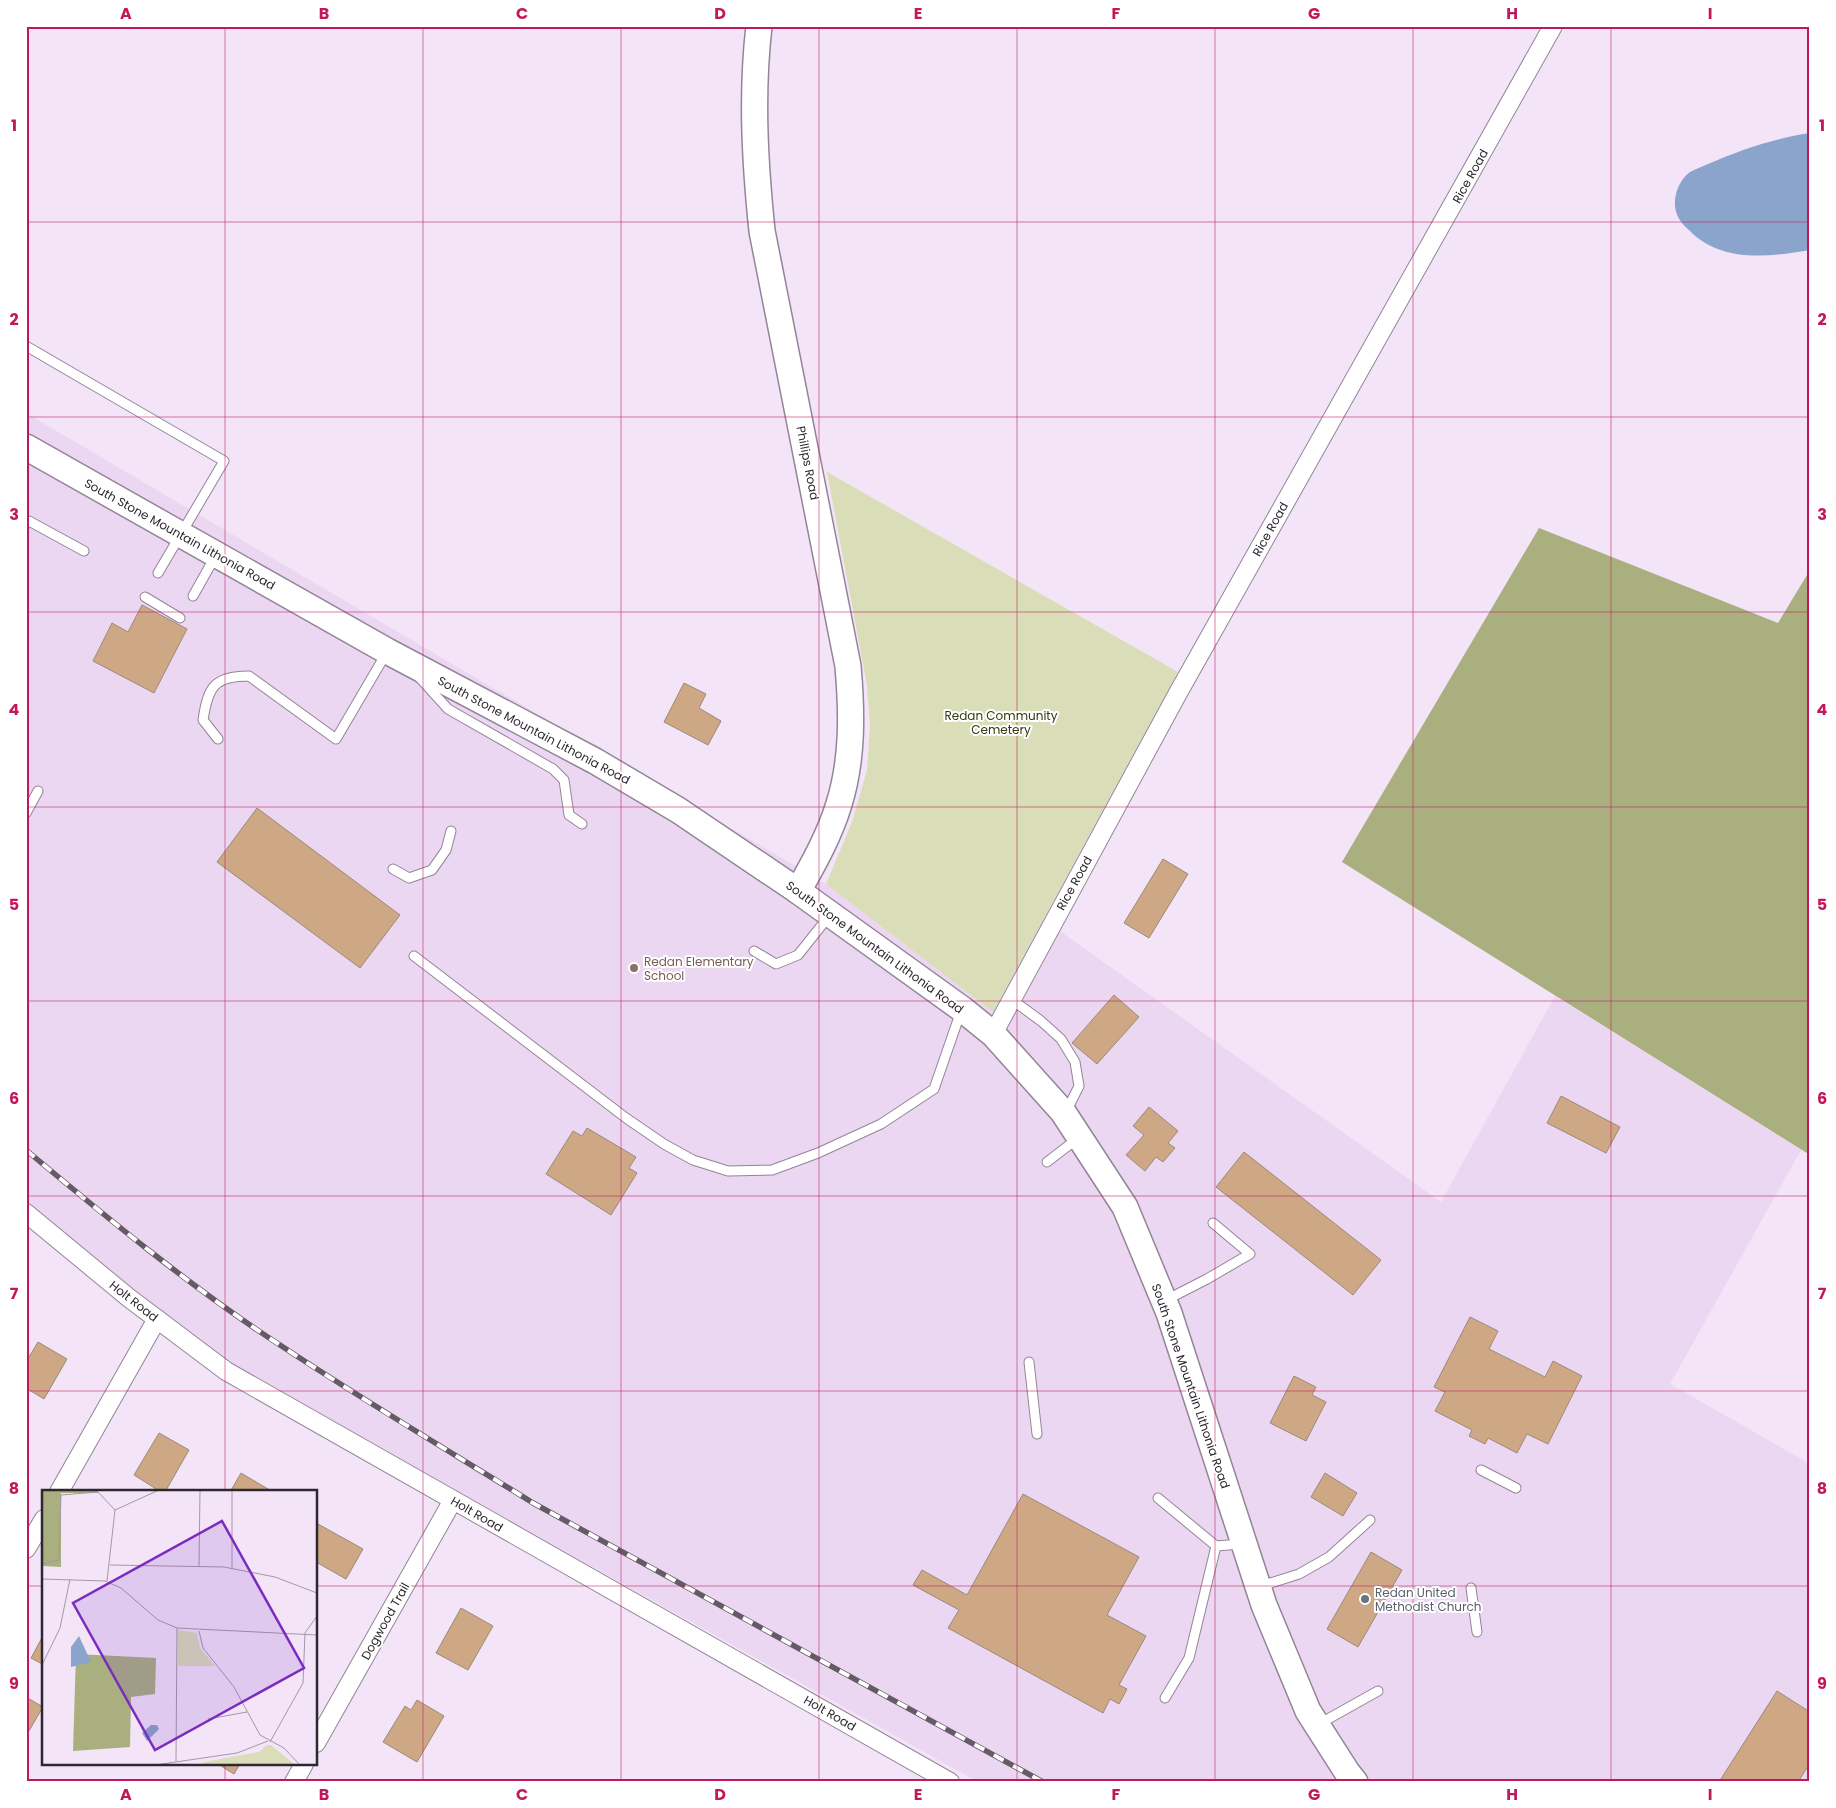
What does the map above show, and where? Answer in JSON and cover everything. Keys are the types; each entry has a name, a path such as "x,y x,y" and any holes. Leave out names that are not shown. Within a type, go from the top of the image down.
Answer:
{"main road":[{"name":"Phillips Road","path":"759,26 755,57 754,122 756,178 762,231 848,666 852,711 848,760 840,803 821,849 798,891"},
{"name":"South Stone Mountain Lithonia Road","path":"26,447 396,656 595,760 678,810 831,914 962,1009 993,1034 1065,1115 1125,1207 1164,1301 1258,1587 1308,1711 1355,1782"}],"street":[{"name":"Rice Road","path":"993,1034 1178,693 1553,26"},
{"name":"Holt Road","path":"26,1213 129,1298 226,1371 950,1782"},
{"path":"60,1490 158,1319"},
{"name":"Dogwood Trail","path":"318,1739 453,1500"},
{"path":"26,1549 42,1522"},
{"path":"294,1782 303,1766"}],"lane":[{"path":"26,346 224,461 158,573"},
{"path":"26,524 29,521 84,551"},
{"path":"193,596 216,554"},
{"path":"145,597 180,618"},
{"path":"218,739 203,720 206,701 217,682 232,676 249,676 336,739 396,656 448,709 553,769 564,780 569,815 582,824"},
{"path":"26,813 38,791"},
{"path":"393,869 409,878 432,870 446,850 451,831"},
{"path":"754,951 776,964 798,955 831,914"},
{"path":"414,956 626,1118 664,1144 693,1160 728,1171 772,1170 818,1153 881,1124 934,1089 962,1009"},
{"path":"1011,999 1041,1021 1061,1039 1075,1062 1079,1086 1065,1115"},
{"path":"1047,1162 1080,1137"},
{"path":"1164,1301 1250,1254 1213,1223"},
{"path":"1029,1362 1037,1434"},
{"path":"1481,1470 1516,1488"},
{"path":"1158,1498 1216,1546 1244,1544"},
{"path":"1258,1587 1299,1574 1314,1566 1329,1557 1370,1520"},
{"path":"1165,1698 1189,1658 1216,1546"},
{"path":"1471,1588 1478,1632"},
{"path":"1317,1725 1378,1691"}],"shaded area":[{"path":"26,413 826,884 993,1012 1043,919 1441,1202 1555,996 1801,1150 1670,1384 1810,1464 1810,1782 978,1782 226,1362 26,1206"}],"green space":[{"name":"Redan Community Cemetery","path":"827,472 1178,672 993,1012 826,884 852,822 867,770 870,726 867,685"},
{"path":"1539,528 1778,623 1810,570 1810,1155 1342,862"}],"water":[{"path":"1810,133 1810,250 1763,256 1731,253 1702,241 1680,220 1675,201 1678,187 1690,172 1745,149"}],"building":[{"path":"142,605 187,629 154,693 93,661 112,623 128,632"},
{"path":"684,683 706,694 699,708 721,721 708,745 664,722"},
{"path":"257,808 400,915 360,968 217,862"},
{"path":"1163,859 1188,874 1149,938 1124,923"},
{"path":"1114,995 1139,1017 1097,1064 1072,1043"},
{"path":"1561,1096 1620,1127 1606,1153 1547,1123"},
{"path":"1149,1107 1178,1131 1168,1143 1175,1148 1163,1162 1156,1157 1145,1171 1126,1155 1144,1135 1133,1126"},
{"path":"587,1128 636,1157 629,1168 637,1173 611,1215 546,1174 573,1131 582,1136"},
{"path":"1244,1152 1381,1260 1353,1295 1216,1187"},
{"path":"1470,1317 1498,1331 1489,1349 1545,1377 1553,1361 1582,1376 1548,1444 1527,1434 1517,1453 1488,1438 1485,1444 1469,1436 1472,1430 1435,1411 1445,1392 1434,1387"},
{"path":"38,1342 67,1359 44,1399 26,1388 26,1362"},
{"path":"1294,1376 1316,1387 1312,1395 1326,1402 1306,1441 1270,1423"},
{"path":"159,1433 189,1450 166,1490 158,1490 134,1475"},
{"path":"241,1473 270,1490 231,1490"},
{"path":"1325,1473 1357,1493 1343,1516 1311,1497"},
{"path":"1023,1494 1139,1557 1107,1615 1146,1636 1119,1685 1127,1689 1119,1704 1110,1699 1103,1713 948,1628 959,1610 913,1585 922,1570 967,1595"},
{"path":"318,1524 363,1549 346,1579 318,1563"},
{"name":"Redan United Methodist Church","path":"1371,1552 1402,1570 1358,1647 1327,1629"},
{"path":"461,1608 493,1626 468,1670 436,1653"},
{"path":"42,1638 42,1664 31,1658"},
{"path":"1777,1691 1810,1712 1810,1763 1798,1782 1719,1782"},
{"path":"26,1697 42,1706 42,1709 26,1736"},
{"path":"417,1700 444,1716 417,1762 383,1742 405,1706 411,1710"},
{"path":"221,1766 239,1766 234,1774"}],"railway":[{"path":"26,1150 118,1226 214,1300 374,1405 533,1503 1043,1782"}],"place":[{"name":"Redan Elementary School","path":"634,968"},
{"name":"Redan United Methodist Church","path":"1365,1599"}]}
